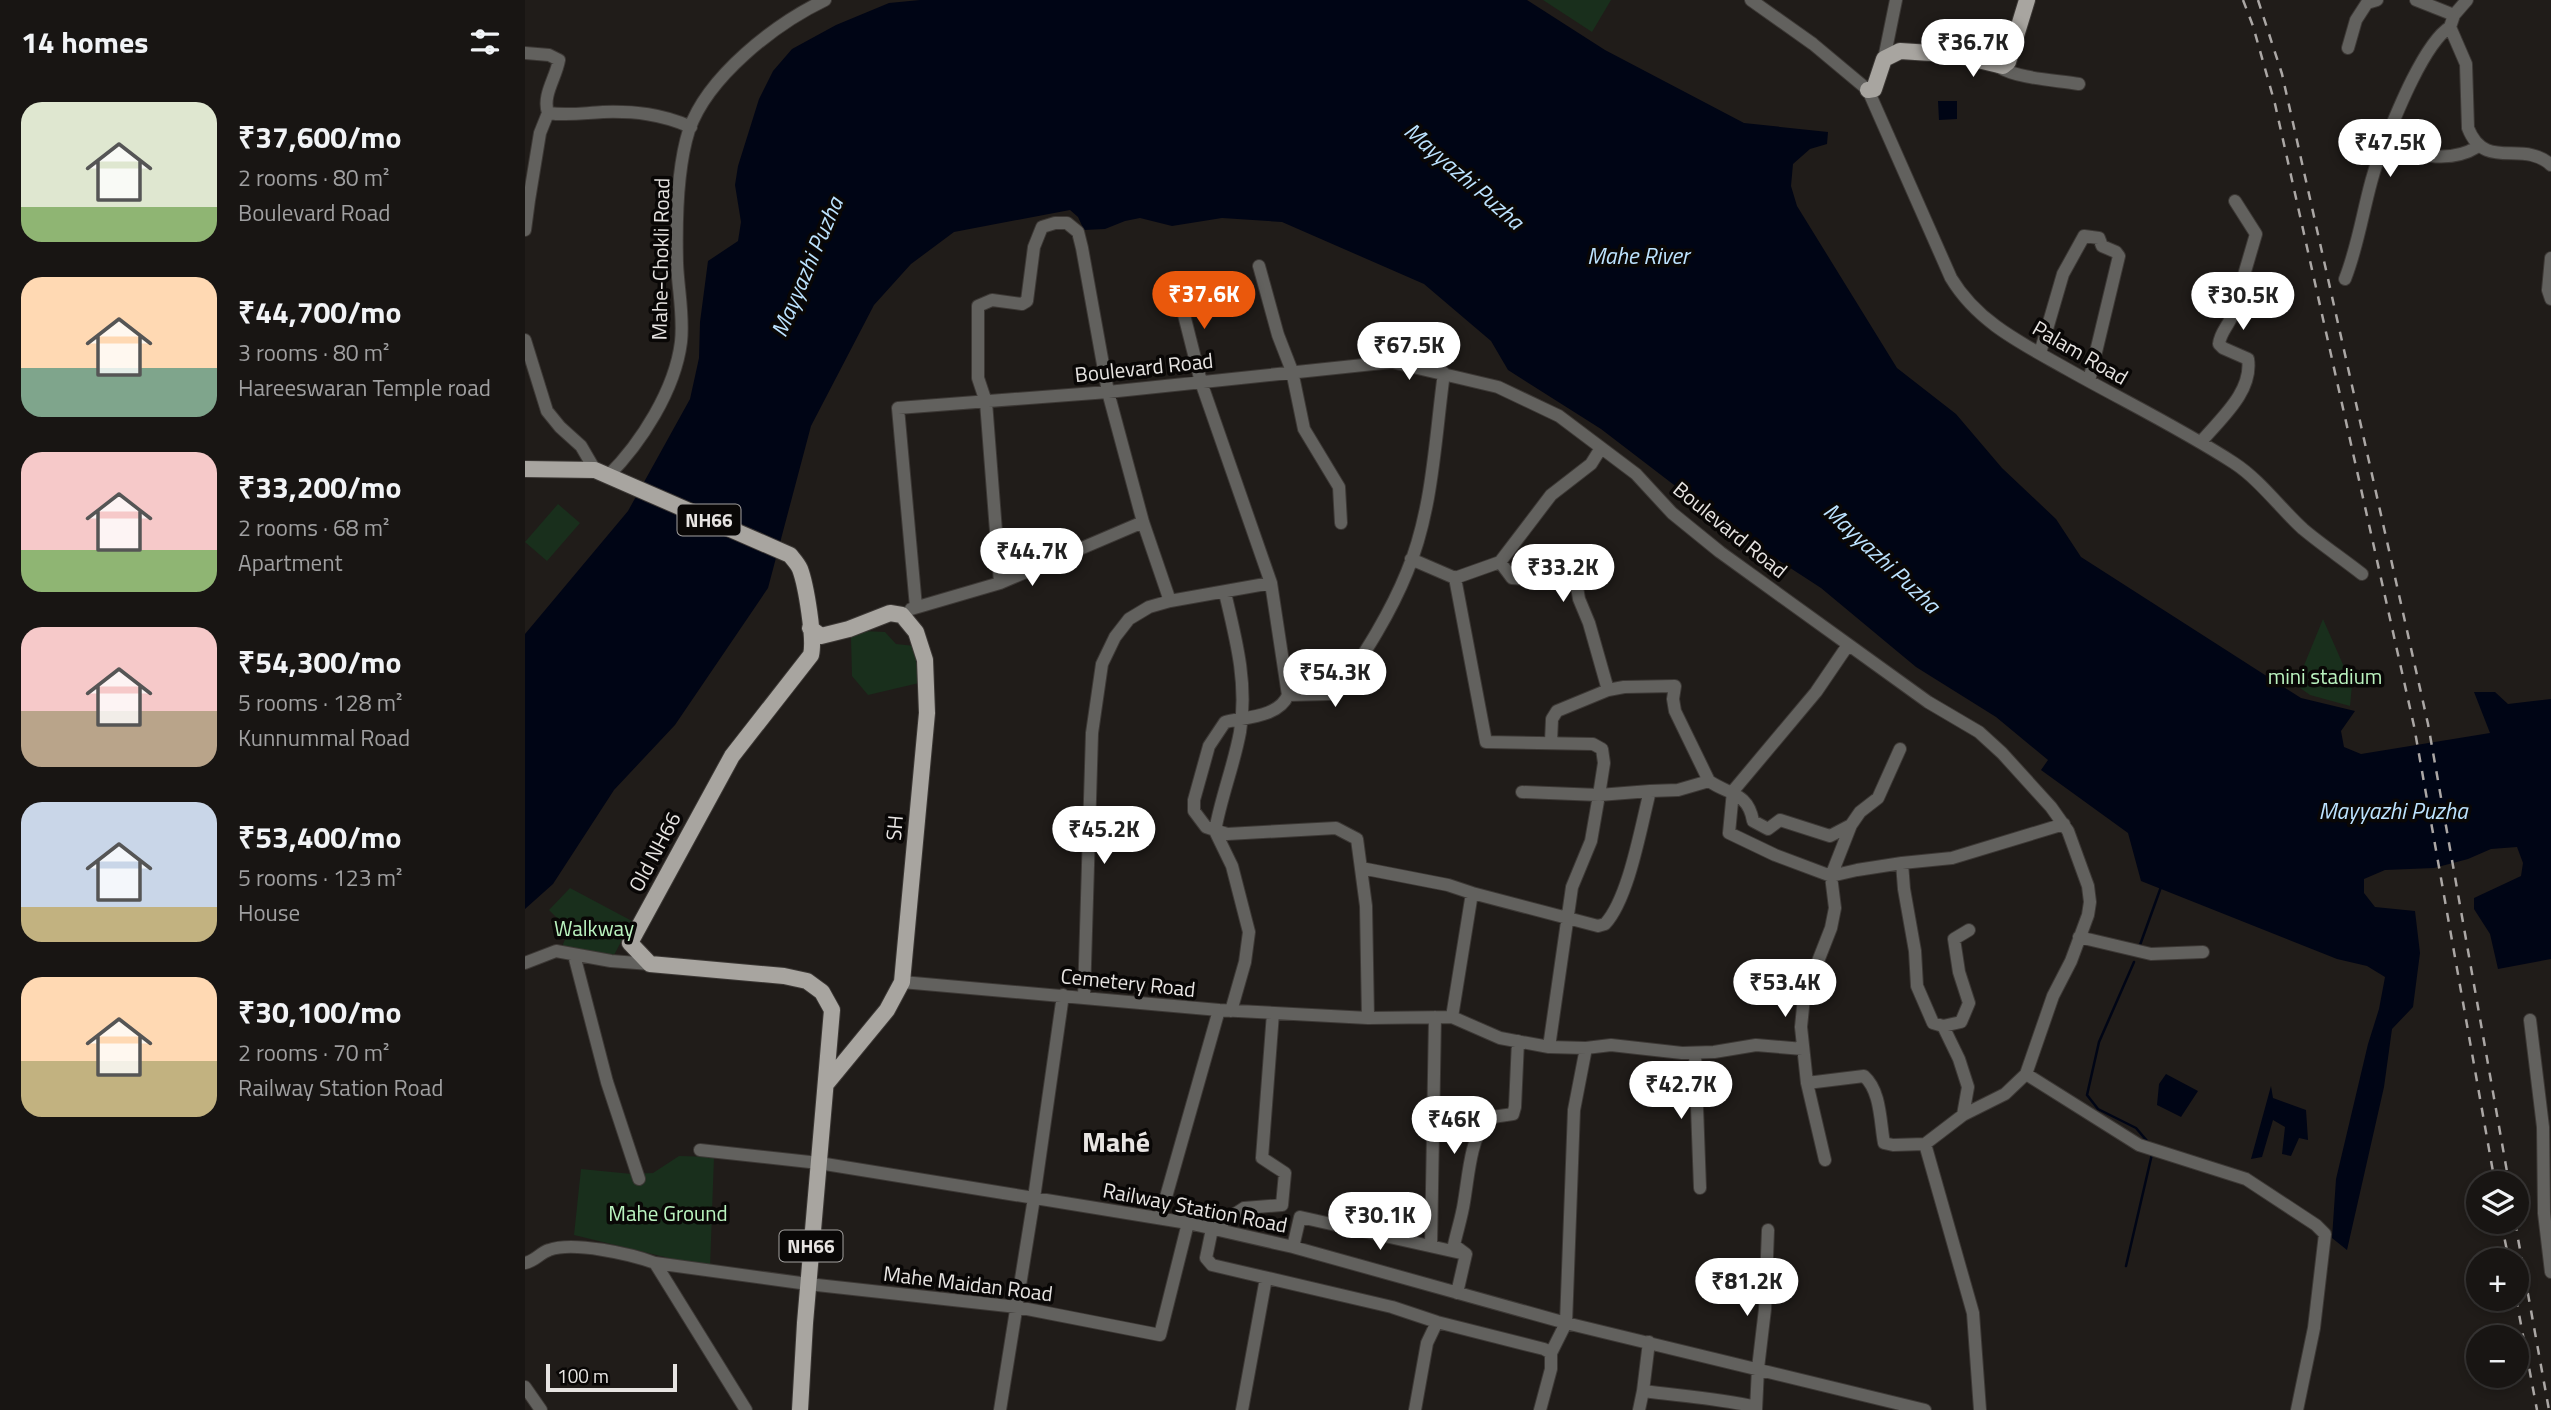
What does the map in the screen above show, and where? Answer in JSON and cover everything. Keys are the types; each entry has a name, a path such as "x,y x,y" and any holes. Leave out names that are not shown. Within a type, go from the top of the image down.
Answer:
{"main road":[{"path":"1868,90 1877,85 1884,59 1901,51 1957,55 1999,67 2007,62 2027,0"},
{"name":"NH66","path":"525,469 602,473 790,555 799,565 803,577 810,628"},
{"path":"810,628 821,636 849,629 890,613 909,611"},
{"name":"SH","path":"827,1083 887,1010 902,982 927,713 925,660 909,611"},
{"path":"810,628 813,641 811,655"},
{"path":"811,655 849,629"},
{"name":"Old NH66","path":"630,943 732,757 811,655"},
{"path":"630,943 650,964 784,976 807,981 822,992 832,1010 827,1083"},
{"name":"NH66","path":"800,1410 808,1284 827,1083"}],"street":[{"path":"1751,0 1813,44 1868,90"},
{"path":"1884,59 1896,0"},
{"path":"2349,48 2356,20 2367,3 2377,0"},
{"path":"2416,0 2452,21 2466,64 2468,128 2477,147 2486,152 2535,155 2551,165"},
{"path":"2346,279 2355,254 2377,161 2392,122 2429,48 2467,0"},
{"name":"Mahe-Chokli Road","path":"602,473 643,437 679,355 682,326 678,232 684,153 691,127 710,94 743,56 765,37 817,2"},
{"path":"525,53 556,57 559,60 546,96 548,113 540,133 527,199 525,230"},
{"path":"1999,67 2079,84"},
{"name":"Palam Road","path":"1868,90 1940,254 1963,298 1990,324 2201,442 2237,465 2304,529 2362,574"},
{"path":"548,113 570,116 601,112 639,112 670,118 691,127"},
{"path":"2383,147 2448,157 2466,154 2477,147"},
{"path":"2201,442 2240,395 2249,367 2248,359 2219,344 2221,334 2232,316 2256,234 2235,201"},
{"path":"1000,583 986,402 978,378 978,306 992,300 1022,304 1027,301 1034,247 1042,228 1055,223 1067,223 1078,232 1108,392 1143,522 1170,601"},
{"path":"2040,354 2063,274 2084,236 2099,239 2102,246 2119,256 2089,381"},
{"path":"2551,258 2548,290 2551,299"},
{"path":"1259,265 1278,335 1292,371 1304,429 1339,487 1341,523"},
{"path":"1177,287 1201,382 1271,583 1288,695 1285,704 1273,711 1225,722 1209,746 1194,800 1194,811 1206,827 1227,834 1336,828 1357,839 1366,906 1368,1018"},
{"path":"525,340 547,411 581,446 602,473"},
{"name":"Boulevard Road","path":"909,611 898,408 1108,392 1392,362 1499,387 1559,416 1636,474 1672,513 1720,552 1929,702 1979,732 2002,752 2064,824 2088,886 2090,902 2088,915 2071,961 2053,996 2027,1073"},
{"path":"1288,695 1329,694 1341,689 1385,618 1411,559 1425,510 1444,373"},
{"path":"1411,559 1455,578 1500,562 1552,495 1591,464 1601,448"},
{"path":"909,611 1000,583 1143,522"},
{"path":"1500,562 1512,578 1539,580 1570,576 1576,580 1579,599 1589,623 1608,691"},
{"path":"1455,578 1486,742 1593,744 1602,749 1604,763 1591,841 1585,860 1576,873 1566,917 1549,1047"},
{"path":"1084,997 1092,733 1102,664 1115,637 1129,618 1149,607 1271,583"},
{"path":"1225,593 1242,669 1243,695 1240,730 1215,831 1232,866 1249,932 1245,962 1225,1011 1368,1018 1452,1017 1500,1038 1549,1047 1586,1048 1611,1045 1695,1053 1756,1045 1803,1049"},
{"path":"1849,645 1816,692 1733,791 1729,833 1831,876 1902,863 1952,858 2064,824"},
{"path":"1551,742 1552,719 1557,710 1608,691 1646,685 1675,685 1675,711 1709,781 1733,791 1751,807 1753,821 1768,829 1780,820 1830,836 1851,825"},
{"path":"1825,1160 1803,1049 1801,1027 1804,997 1831,928 1835,908 1831,876 1851,825 1860,812 1878,798 1901,749"},
{"path":"1522,792 1599,795 1678,790 1709,781"},
{"path":"1361,868 1438,883 1598,926 1608,920 1623,887 1650,791"},
{"path":"1902,863 1915,951 1917,986 1933,1023 1943,1026 1961,1022 1969,1003 1959,972 1954,939 1969,930"},
{"path":"1452,1017 1472,893"},
{"path":"2079,937 2151,954 2203,952"},
{"path":"623,962 630,943"},
{"path":"525,963 556,951 574,956 650,964"},
{"path":"574,956 607,1082 639,1179"},
{"name":"Cemetery Road","path":"902,982 1225,1011 1160,1218"},
{"path":"1000,1410 1063,995"},
{"path":"1273,1013 1262,1158 1285,1173 1282,1205 1244,1208 1212,1229 1206,1258 1212,1265 1392,1307 1551,1353"},
{"path":"1431,1246 1434,1017"},
{"path":"2530,1020 2543,1127 2544,1213 2551,1272"},
{"path":"1943,1026 1968,1087 1963,1115"},
{"path":"1466,1254 1454,1245 1476,1134 1486,1118 1513,1114 1518,1041"},
{"path":"1540,1410 1551,1368 1551,1353 1566,1323 1574,1110 1586,1048"},
{"path":"1695,1053 1700,1188"},
{"path":"1808,1083 1864,1076 1871,1082 1875,1092 1884,1143 1924,1144 1963,1115 2005,1094 2027,1073 2139,1145 2246,1179 2316,1225 2325,1234 2314,1328 2297,1410"},
{"path":"1924,1144 1973,1313 1980,1410"},
{"name":"Railway Station Road","path":"700,1150 819,1163 1188,1223 1293,1247 1566,1323 1925,1410"},
{"path":"1293,1247 1300,1217 1466,1254"},
{"name":"Mahe Maidan Road","path":"525,1263 534,1261 548,1250 608,1250 655,1263 808,1284 1017,1307 1160,1335 1188,1223"},
{"path":"1643,1391 1699,1399 1721,1399 1756,1408 1765,1310 1768,1230"},
{"path":"1457,1293 1466,1254"},
{"path":"655,1263 746,1410"},
{"path":"1242,1410 1266,1278"},
{"path":"1415,1410 1427,1343 1437,1322"},
{"path":"1639,1410 1649,1342"},
{"path":"525,1387 541,1410"}],"green space":[{"path":"1543,0 1611,0 1592,32"},
{"path":"558,504 580,523 547,561 525,542"},
{"name":"mini stadium","path":"2323,619 2352,685 2350,706 2310,695 2296,685"},
{"path":"863,631 885,632 896,644 915,646 919,683 868,695 852,676 851,638"},
{"name":"Walkway","path":"570,888 632,921 613,957 561,949 569,930 549,910"},
{"name":"Mahe Ground","path":"679,1156 714,1157 710,1268 574,1235 581,1169 632,1174 653,1173"}],"water":[{"name":"Mahe River","path":"920,0 1527,0 1605,50 1744,123 1828,132 1827,144 1810,149 1793,164 1791,186 1797,206 1897,368 1956,414 2002,468 2056,519 2081,557 2301,698 2355,711 2341,731 2344,747 2361,754 2490,733 2474,692 2495,692 2508,704 2551,699 2551,959 2498,969 2490,934 2474,909 2474,898 2521,876 2523,863 2517,847 2491,849 2468,859 2434,868 2385,870 2364,879 2364,893 2375,907 2415,911 2420,953 2413,1007 2392,1029 2384,1087 2347,1250 2332,1238 2336,1179 2385,977 2367,966 2337,959 2141,881 2128,833 2041,770 2048,760 1996,717 1916,667 1821,588 1738,534 1601,429 1508,370 1491,341 1424,284 1282,222 1222,218 1172,226 1140,218 1105,229 1084,230 1078,217 1070,210 954,232 911,264 874,305 811,426 768,588 675,725 614,790 553,884 525,909 525,634 628,511 690,399 699,358 700,322 708,261 738,241 741,222 735,185 738,166 759,99 773,71 792,49 836,25 889,3"},
{"path":"1938,101 1957,101 1957,119 1939,120"},
{"path":"2166,1074 2198,1091 2181,1117 2157,1105 2159,1084"},
{"path":"2271,1086 2273,1098 2306,1110 2308,1140 2299,1138 2291,1156 2282,1154 2285,1127 2273,1120 2262,1157 2251,1159"}],"waterway":[{"path":"2140,945 2161,887"},
{"path":"2134,962 2099,1042 2087,1095 2098,1109 2136,1128 2148,1142"},
{"path":"2126,1266 2152,1154"}],"railway":[{"path":"2243,0 2275,104 2414,726 2493,1171"},
{"path":"2258,0 2282,74 2428,724 2507,1171"},
{"path":"2504,1234 2506,1248"},
{"path":"2517,1234 2549,1410"},
{"path":"2518,1311 2537,1410"}],"district":[{"name":"Mahé","path":"1116,1142"}],"water label":[{"name":"Mayyazhi Puzha","path":"1464,176"},
{"name":"Mayyazhi Puzha","path":"807,267"},
{"name":"Mayyazhi Puzha","path":"1882,558"},
{"name":"Mayyazhi Puzha","path":"2393,811"}]}
